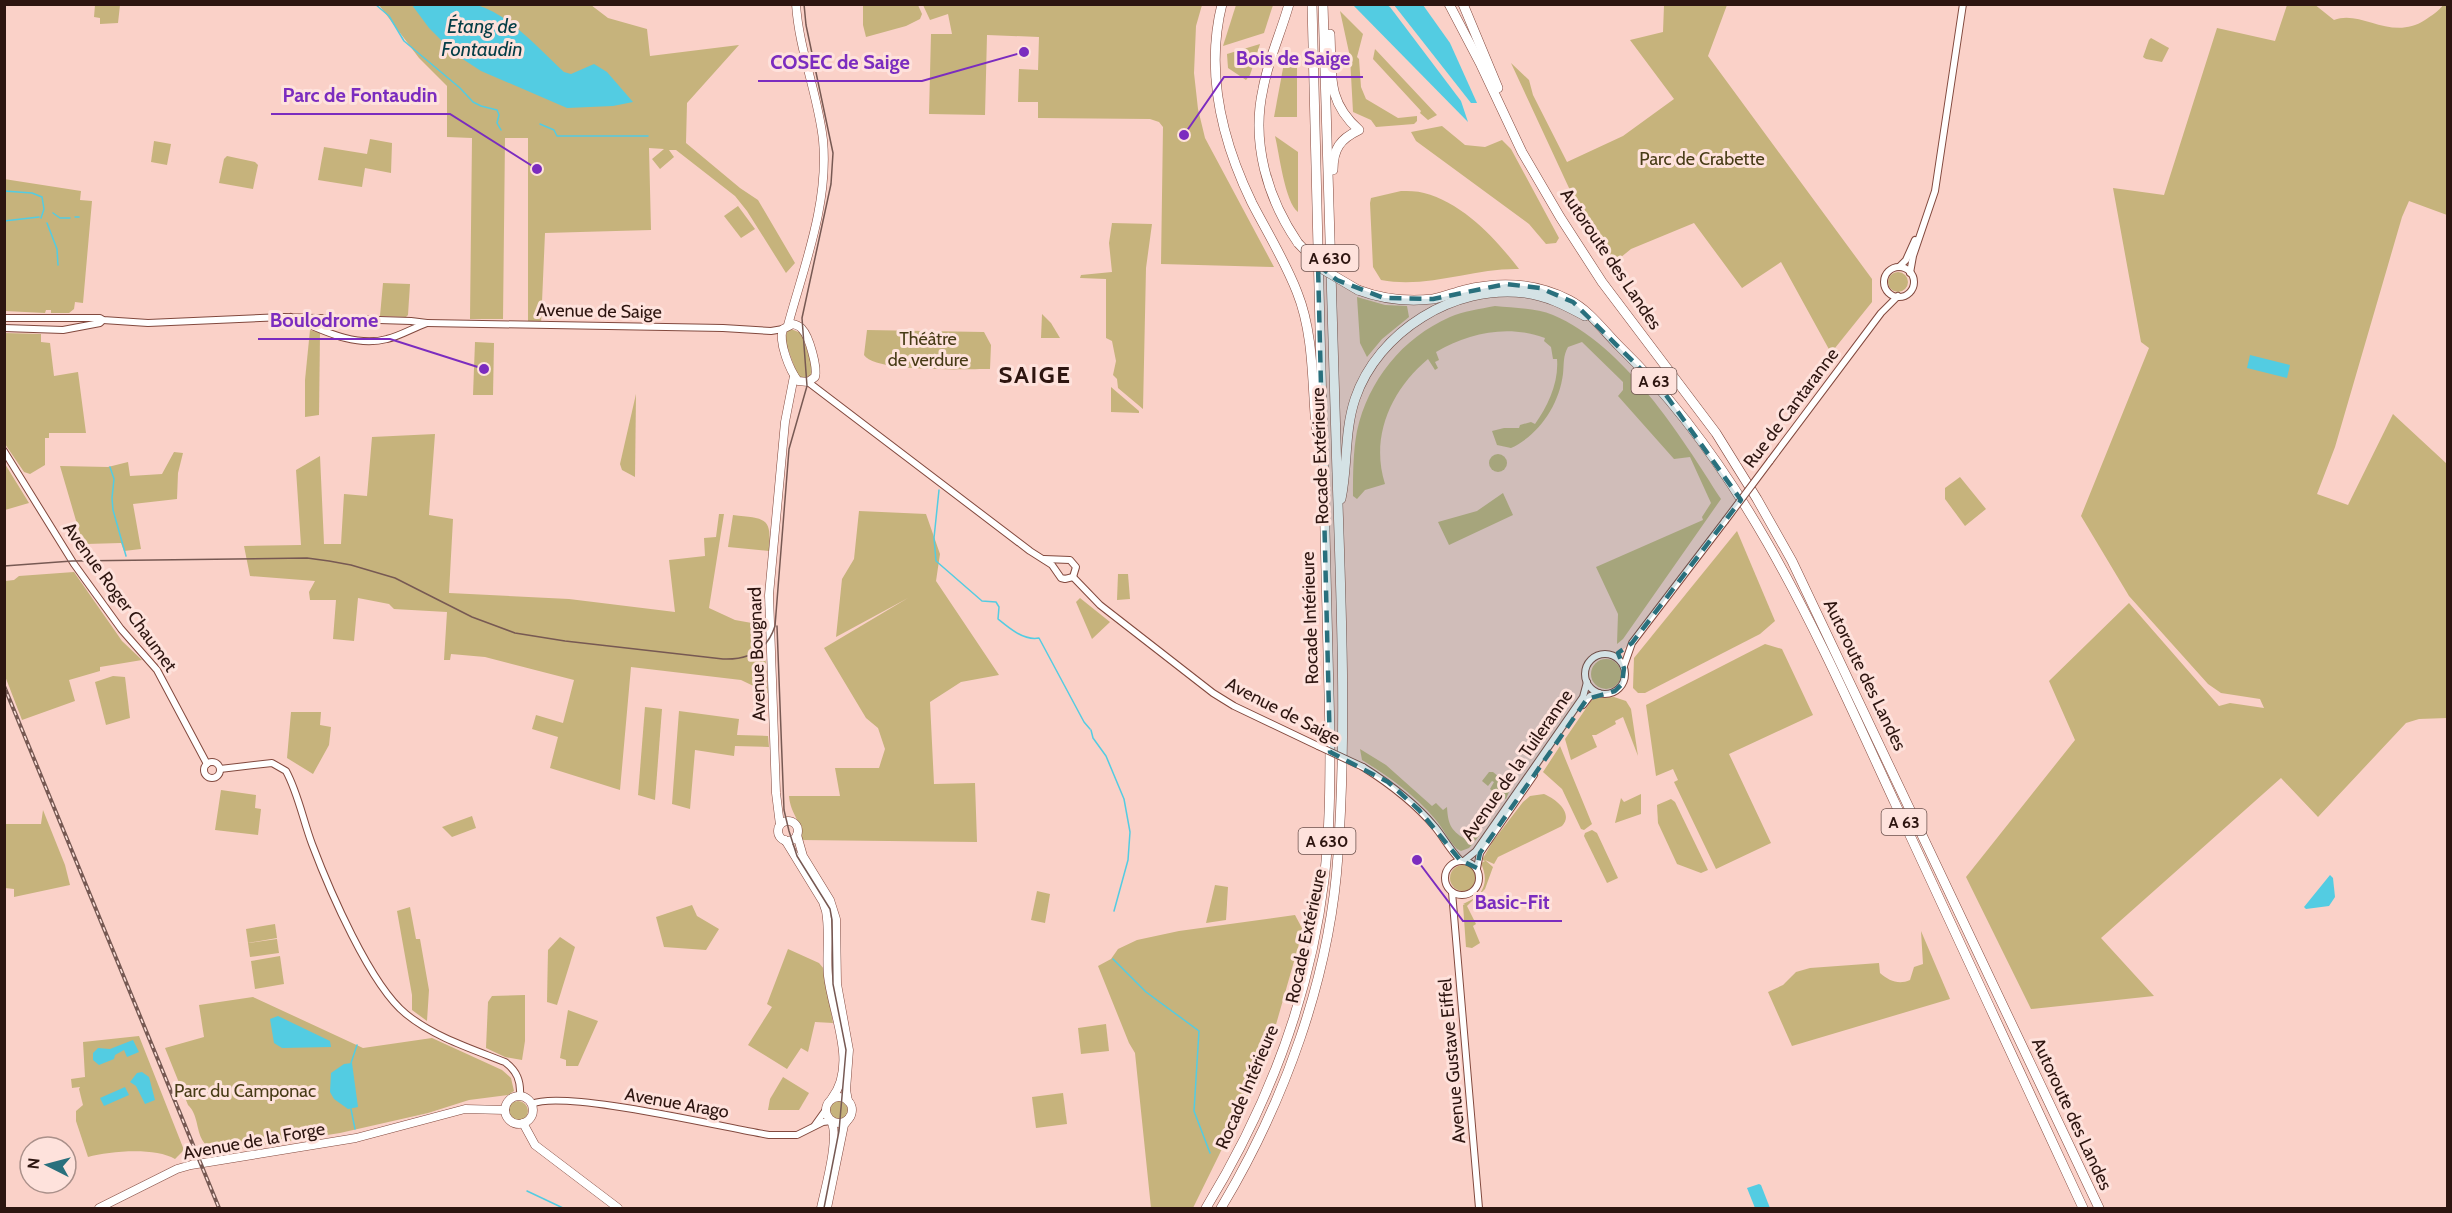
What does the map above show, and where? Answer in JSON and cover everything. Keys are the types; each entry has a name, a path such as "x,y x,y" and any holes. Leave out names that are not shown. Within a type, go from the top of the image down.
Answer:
{"highway":[{"path":"1222,4 1215,66 1222,125 1251,201 1298,293 1309,339 1316,433 1322,451"},
{"path":"1289,4 1263,86 1259,128 1261,151 1270,189 1284,221 1298,243 1324,270 1358,290 1384,298 1416,300 1493,284 1525,286 1558,294 1582,308 1595,322"},
{"name":"Rocade Intérieure","path":"1206,1209 1252,1126 1289,1033 1305,978 1323,882 1327,845 1330,762 1312,4"},
{"name":"Rocade Extérieure","path":"1222,1209 1261,1135 1284,1081 1311,999 1328,925 1338,856 1342,743 1338,512 1323,4"},
{"path":"1328,4 1333,88 1337,105 1346,118 1359,130 1341,140 1335,151 1330,240"},
{"path":"1449,4 1522,152 1544,188"},
{"path":"1463,4 1544,188"},
{"name":"Autoroute des Landes","path":"1544,188 1602,282 1716,433 1787,551 2099,1209"},
{"path":"1338,512 1344,483 1346,440 1355,398 1369,370 1388,345 1417,320 1464,298 1497,291 1527,293 1543,297 1563,304 1595,322"},
{"name":"Autoroute des Landes","path":"1595,322 1642,367 1683,417 1735,490 1780,565 1868,746 2083,1209"}],"main road":[{"path":"795,306 798,326 804,332 817,371 815,377 808,382 796,379 784,331 795,306 808,259 827,165 826,143 821,129 796,4"},
{"path":"784,331 798,326"},
{"name":"Avenue Bougnard","path":"796,379 785,422 769,614 779,835 823,902 826,911 828,974 843,1056 837,1089 832,1098"},
{"name":"Avenue Bougnard","path":"777,786 786,814 798,826 803,856 830,900 836,919 836,978 849,1050 846,1090 848,1101"},
{"path":"780,825 790,820"},
{"path":"784,840 791,840 798,835"},
{"path":"520,1096 525,1097 531,1104 532,1115 523,1123 511,1121 505,1110 508,1101 520,1096"},
{"path":"821,1209 834,1126 825,1111 827,1103 832,1098 841,1097 848,1101 852,1109 844,1125 827,1209"},
{"name":"Avenue de la Forge","path":"99,1209 177,1169 191,1165 351,1139 465,1109 505,1110"},
{"path":"831,1121 839,1124 850,1117"},
{"path":"523,1123 535,1145 618,1209"}],"street":[{"path":"1938,171 1915,242 1906,260 1899,267 1887,273 1884,281 1886,290 1898,296 1911,290 1913,282 1910,273 1913,256 1930,211 1938,171 1963,4"},
{"path":"1899,267 1910,273"},
{"name":"Rue de Cantaranne","path":"1881,313 1886,301 1886,290"},
{"name":"Rue de Cantaranne","path":"1632,643 1881,313 1898,296"},
{"path":"4,318 100,318 148,323 291,317 315,323 342,337 363,341 388,339 415,324"},
{"path":"4,328 63,330 100,323 103,320"},
{"path":"315,323 415,324"},
{"name":"Avenue de Saige","path":"415,324 723,328 784,331"},
{"path":"817,371 822,391"},
{"name":"Avenue de Saige","path":"808,382 1043,558 1056,569 1061,578 1070,579 1077,569 1074,562 1068,559 1060,561 1043,558"},
{"name":"Avenue Roger Chaumet","path":"4,451 74,564 121,629 157,670 207,764"},
{"path":"1056,569 1060,561"},
{"name":"Avenue de Saige","path":"1073,577 1100,605 1213,693 1234,706 1363,766 1405,796 1436,828 1448,848 1462,860"},
{"path":"1614,656 1632,643"},
{"path":"1624,666 1614,656 1602,654 1592,659 1586,670 1587,682 1599,693 1610,693 1619,688 1624,679 1624,666 1632,643"},
{"name":"Avenue de la Tuileranne","path":"1462,860 1476,851 1583,697 1587,682"},
{"name":"Avenue de la Tuileranne","path":"1477,868 1480,853 1531,778 1587,699 1599,693"},
{"path":"216,763 220,769 216,777 208,777 204,771 207,764 216,763"},
{"path":"220,769 272,763 286,771 324,873 348,925 380,984 402,1011 421,1024 505,1062 512,1068 519,1080 520,1096"},
{"path":"1448,848 1449,866 1445,882 1452,892 1463,895 1473,892 1479,883 1477,868 1462,860 1449,866"},
{"name":"Avenue Gustave Eiffel","path":"1452,892 1479,1209"},
{"path":"1455,911 1463,895"},
{"name":"Avenue Arago","path":"531,1104 549,1100 598,1104 769,1135 797,1135 826,1120 831,1121"},
{"path":"815,1126 825,1111"}],"highlighted area":[{"path":"1318,265 1337,280 1384,298 1433,299 1506,284 1540,288 1573,302 1663,391 1741,500 1632,643 1618,653 1624,668 1622,684 1615,691 1587,699 1480,853 1477,868 1460,860 1419,810 1388,782 1330,752"}],"green space":[{"path":"2314,4 2334,20 2355,18 2400,28 2425,20 2443,5 2447,5 2447,215 2409,201 2402,217 2335,447 2317,494 2348,505 2393,414 2447,464 2447,718 2419,719 2406,723 2318,817 2281,778 2101,938 2154,996 2031,1009 1966,877 2075,740 2049,681 2129,603 2219,706 2230,703 2264,708 2260,699 2221,693 2208,684 2129,596 2081,516 2149,348 2141,342 2113,188 2164,195 2217,28 2275,41 2287,5"},
{"path":"95,5 120,5 118,23 100,24 100,18 94,17"},
{"path":"379,5 591,5 608,18 647,29 650,56 739,45 687,103 686,143 758,200 795,263 786,273 735,196 676,150 669,150 674,157 660,169 652,159 664,149 649,148 651,230 545,233 541,325 528,325 528,138 505,138 503,319 470,319 472,138 447,137 447,86 419,58"},
{"path":"863,5 918,5 922,14 920,19 906,26 866,37 863,25"},
{"path":"923,5 1202,5 1196,26 1194,73 1198,109 1205,138 1274,267 1161,264 1163,127 1159,122 1150,119 1038,118 1038,102 1018,102 1019,69 1038,70 1039,37 987,35 985,115 929,114 931,34 952,34 948,14 930,20"},
{"path":"1236,5 1273,5 1264,33 1223,46"},
{"name":"Parc de Crabette","path":"1664,5 1727,5 1708,56 1872,279 1872,302 1831,353 1781,262 1742,288 1694,223 1631,249 1615,262 1582,216 1511,63 1529,80 1533,95 1567,162 1623,136 1674,99 1630,40 1663,32"},
{"path":"1340,11 1363,34 1357,57 1361,87 1366,99 1398,118 1417,116 1414,124 1376,127 1371,120 1353,112 1350,57"},
{"path":"2151,38 2169,48 2162,62 2143,57"},
{"path":"1260,44 1250,75 1246,80 1228,68 1227,54"},
{"path":"1375,49 1437,115 1428,120 1420,113 1421,111 1373,59"},
{"path":"1297,56 1297,117 1274,117 1284,63"},
{"path":"1442,126 1465,145 1485,147 1502,140 1511,149 1559,238 1556,243 1546,244 1529,224 1416,141 1411,132"},
{"path":"1275,136 1298,152 1298,212 1289,199"},
{"path":"370,139 392,143 391,173 365,168 362,187 318,180 324,147 367,154"},
{"path":"154,141 171,144 167,165 151,162"},
{"path":"227,156 255,162 258,165 253,189 219,183 224,159"},
{"path":"4,179 81,191 80,200 92,201 83,303 75,302 74,309 69,313 51,313 51,310 46,310 45,313 5,311"},
{"path":"1401,191 1424,193 1452,205 1489,234 1519,269 1416,282 1381,280 1373,267 1371,198"},
{"path":"738,206 755,229 741,238 724,216"},
{"path":"1112,223 1152,224 1146,268 1143,409 1118,388 1117,379 1113,375 1116,361 1112,341 1106,338 1106,279 1080,278 1081,275 1112,272 1109,243"},
{"path":"1898,272 1905,275 1908,282 1905,289 1898,292 1891,289 1888,282 1891,275"},
{"path":"383,283 410,284 406,317 380,316"},
{"path":"1357,297 1385,305 1407,306 1409,317 1382,339 1367,357 1360,343"},
{"path":"1495,306 1553,315 1579,329 1604,348 1649,395 1688,448 1721,499 1623,639 1617,644 1618,614 1596,567 1703,520 1702,517 1711,503 1690,457 1674,459 1618,396 1623,390 1623,382 1582,342 1566,350 1561,386 1546,418 1530,435 1511,448 1497,445 1492,431 1519,428 1520,425 1531,422 1535,424 1544,409 1552,393 1557,368 1557,359 1553,359 1551,347 1544,341 1545,338 1503,331 1461,340 1436,352 1439,360 1435,362 1438,368 1435,370 1428,359 1415,371 1394,400 1387,416 1380,449 1385,484 1365,490 1357,499 1353,496 1354,455 1362,413 1369,395 1390,363 1402,349 1433,326 1460,313"},
{"path":"1042,314 1051,323 1060,338 1041,338"},
{"path":"791,329 801,333 813,367 812,375 808,378 801,378 797,374 785,341 787,331"},
{"path":"310,330 320,333 319,415 305,417 305,380"},
{"name":"Théâtre de verdure","path":"867,330 984,332 991,345 990,369 923,369 872,361 864,355"},
{"path":"5,333 41,334 41,342 50,343 54,376 78,372 86,433 49,433 49,438 45,438 45,465 30,474 24,472 5,444"},
{"path":"475,342 494,343 493,395 473,395"},
{"path":"1111,387 1139,411 1139,413 1111,412"},
{"path":"636,394 635,477 622,470 620,464"},
{"path":"435,434 429,515 453,519 449,593 569,599 675,612 669,560 705,556 704,538 716,537 719,514 724,514 709,608 735,620 763,625 768,693 741,680 631,667 620,790 550,768 558,737 532,729 536,715 563,723 574,680 485,657 451,654 450,660 444,660 447,612 394,609 389,604 358,598 354,641 333,639 336,600 310,600 309,592 315,581 250,576 244,546 301,545 296,470 320,456 324,544 341,544 344,494 367,496 372,437"},
{"path":"174,452 183,453 178,473 177,499 133,504 141,549 124,551 121,543 86,544 82,541 60,466 108,467 128,462 130,476 162,474"},
{"path":"1498,454 1504,457 1507,463 1504,469 1498,472 1492,469 1489,463 1492,457"},
{"path":"5,464 29,503 5,510"},
{"path":"1960,477 1986,509 1965,526 1945,499 1945,488"},
{"path":"1503,493 1513,515 1449,545 1438,522 1477,511"},
{"path":"859,511 926,514 940,554 936,581 999,675 961,682 930,702 934,784 975,783 977,842 800,840 798,822 789,796 840,796 835,768 879,768 885,749 878,728 866,718 824,648 908,598 836,637 842,579 854,559"},
{"path":"733,515 753,517 764,521 769,531 769,551 728,547"},
{"path":"1737,531 1775,621 1760,634 1645,693 1638,693 1633,688 1634,658"},
{"path":"74,572 122,641 142,660 100,667 100,671 69,680 75,701 22,720 5,676 5,581 14,580 19,576"},
{"path":"1118,574 1128,574 1130,599 1117,600"},
{"path":"1080,598 1110,622 1092,639 1076,602"},
{"path":"1765,644 1782,649 1813,715 1729,754 1771,843 1716,869 1674,782 1678,780 1673,769 1656,776 1646,705"},
{"path":"1606,659 1616,664 1621,674 1616,684 1606,689 1596,684 1591,674 1596,664"},
{"path":"113,676 125,677 130,718 106,725 95,682"},
{"path":"1614,697 1626,701 1631,709 1638,756 1623,717 1615,721 1616,724 1592,735 1597,747 1571,760 1565,739 1595,698"},
{"path":"645,707 662,709 655,800 638,795"},
{"path":"679,711 739,719 737,735 768,736 769,747 735,746 734,756 695,750 690,809 672,804"},
{"path":"291,712 321,712 320,725 331,727 329,745 313,774 287,758"},
{"path":"1560,746 1592,824 1584,830 1581,829 1562,789 1543,772"},
{"path":"1360,749 1386,765 1432,806 1436,803 1443,810 1447,807 1451,826 1460,836 1465,839 1475,833 1479,836 1469,848 1461,851 1457,849 1419,802 1391,779 1362,760"},
{"path":"1489,772 1493,772 1511,787 1506,799 1494,795 1487,799 1495,793 1490,789 1494,782 1492,781 1488,786 1482,781"},
{"path":"221,790 256,795 255,808 261,809 258,835 215,830"},
{"path":"1544,794 1554,799 1565,811 1565,821 1562,826 1498,857 1494,864 1485,860 1493,867 1485,889 1479,895 1485,879 1481,863 1485,861 1482,860 1493,841 1523,802 1530,796"},
{"path":"1641,794 1641,814 1615,823 1621,798 1624,802"},
{"path":"1671,799 1675,802 1708,870 1701,873 1677,864 1658,823 1657,805"},
{"path":"43,810 65,865 70,885 14,897 14,889 5,888 5,824 41,824"},
{"path":"472,816 476,828 452,837 442,827"},
{"path":"1592,830 1597,833 1618,878 1607,883 1584,836"},
{"path":"1463,865 1472,869 1476,878 1472,887 1463,891 1454,887 1450,878 1454,869"},
{"path":"1215,885 1228,887 1226,920 1206,923"},
{"path":"1037,891 1050,894 1045,923 1031,920"},
{"path":"1475,898 1467,906 1476,924 1473,926 1480,943 1472,948 1466,947 1463,905 1465,905 1463,904"},
{"path":"692,905 697,916 719,929 706,950 664,947 656,917"},
{"path":"410,907 416,939 420,939 429,990 427,1021 412,1010 412,995 397,911"},
{"path":"1295,915 1303,930 1275,1028 1245,1102 1193,1208 1151,1208 1135,1053 1098,966 1111,959 1118,949 1137,940 1179,931"},
{"path":"275,924 277,938 248,943 246,929"},
{"path":"1921,931 1950,999 1792,1046 1768,992 1783,985 1796,972 1810,968 1879,963 1880,973 1887,978 1898,982 1910,980 1914,967 1923,964"},
{"path":"560,937 575,947 557,1005 547,1002 548,950"},
{"path":"277,939 279,953 250,957 248,943"},
{"path":"788,949 819,963 824,969 833,1023 815,1022 808,1052 801,1048 787,1069 748,1045 772,1007 767,1004"},
{"path":"280,956 284,984 255,989 251,961"},
{"path":"525,995 525,1041 522,1060 505,1057 486,1048 488,1002 492,996"},
{"name":"Parc du Camponac","path":"253,997 363,1048 432,1038 502,1070 511,1078 514,1091 508,1095 469,1100 428,1113 340,1133 226,1151 215,1149 207,1146 202,1140 196,1118 188,1105 165,1048 204,1037 199,1005"},
{"path":"568,1010 598,1021 578,1066 566,1066 566,1060 560,1058"},
{"path":"1106,1024 1109,1051 1081,1054 1078,1028"},
{"path":"139,1036 184,1150 175,1159 166,1155 144,1152 108,1153 88,1157 76,1121 76,1111 83,1105 80,1087 72,1088 71,1079 85,1077 83,1042"},
{"path":"783,1077 809,1093 799,1110 768,1110 770,1099"},
{"path":"1063,1093 1067,1124 1036,1128 1032,1097"},
{"path":"839,1100 846,1103 849,1110 846,1117 839,1120 832,1117 829,1110 832,1103"},
{"path":"518,1101 525,1104 528,1111 525,1118 518,1121 511,1118 508,1111 511,1104"}],"water":[{"name":"Étang de Fontaudin","path":"461,3 488,9 523,33 564,72 571,74 594,64 607,72 633,102 613,106 567,108 481,71 455,54 429,28 412,5"},
{"path":"1353,5 1387,5 1390,7 1461,101 1468,122"},
{"path":"1394,5 1423,5 1450,43 1477,103 1471,103"},
{"path":"2250,355 2290,365 2287,378 2247,368"},
{"path":"2330,875 2333,878 2335,897 2329,906 2306,909 2304,907"},
{"path":"278,1016 330,1041 331,1047 282,1048 274,1043 270,1019"},
{"path":"133,1040 139,1052 127,1057 124,1050 115,1055 114,1059 99,1065 93,1060 93,1053 98,1048 110,1049"},
{"path":"352,1063 358,1107 348,1109 334,1099 330,1092 331,1073 344,1064"},
{"path":"142,1072 149,1077 155,1100 145,1104 136,1086 130,1082 137,1073"},
{"path":"125,1087 129,1095 104,1106 100,1098"},
{"path":"1759,1184 1770,1208 1755,1208 1747,1188"}],"waterway":[{"path":"375,4 389,16 404,41 460,88 473,102 497,110 499,115 497,123 501,130"},
{"path":"540,124 554,130 557,136 648,136"},
{"path":"4,191 32,193 42,197 44,209 41,218"},
{"path":"53,213 60,218 70,218"},
{"path":"4,221 39,217"},
{"path":"47,223 57,249 58,265"},
{"path":"110,467 114,479 113,510 126,556"},
{"path":"939,490 934,538 936,561 982,601 996,602 999,607 998,619 1007,626 1022,636 1039,638 1084,722 1090,729"},
{"path":"1091,730 1093,738 1106,756 1124,799 1130,832 1128,860 1114,911"},
{"path":"1113,959 1146,992 1199,1031 1194,1111 1210,1153"},
{"path":"351,1063 357,1045"},
{"path":"351,1109 355,1129"},
{"path":"527,1191 563,1208"}],"tram line":[{"path":"4,566 72,561 307,558 351,565 395,578 472,617 515,633 723,659 741,658 762,648 775,626 789,449 807,386 802,318 831,184 833,153 806,25 804,4"},
{"path":"777,626 784,810 797,856 830,909 833,984 846,1050 839,1131 824,1208"}],"railway":[{"path":"4,686 219,1208"}],"place":[{"name":"COSEC de Saige","path":"1024,52"},
{"name":"Bois de Saige","path":"1184,135"},
{"name":"Parc de Fontaudin","path":"537,169"},
{"name":"Boulodrome","path":"484,369"},
{"name":"Basic-Fit","path":"1417,860"}],"district":[{"name":"SAIGE","path":"1035,374"}]}
